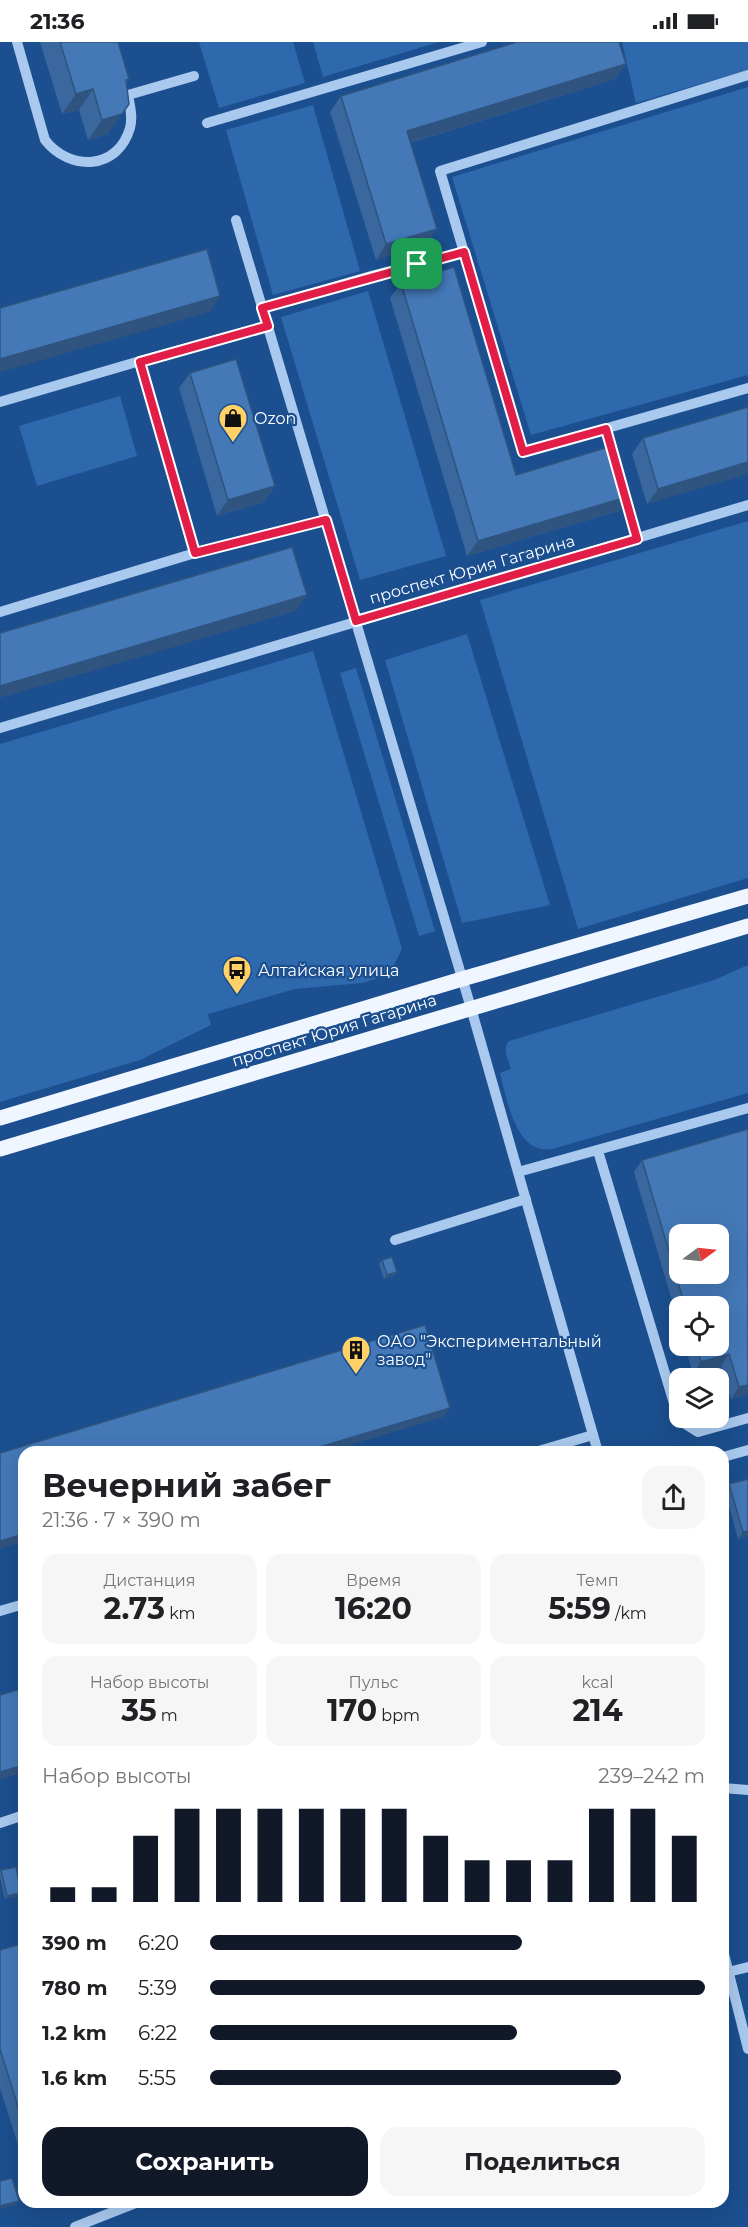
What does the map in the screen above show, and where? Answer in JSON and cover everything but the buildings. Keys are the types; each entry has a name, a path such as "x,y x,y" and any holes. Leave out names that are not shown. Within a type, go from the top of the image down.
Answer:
{"main road":[{"name":"проспект Юрия Гагарина","path":"0,1118 462,979 748,896"},
{"name":"проспект Юрия Гагарина","path":"0,1149 748,926"}],"street":[{"path":"17,42 45,140 53,150 74,161 86,163 98,161 110,156 119,148 127,138 131,126 132,113 128,95 194,76"},
{"path":"207,123 482,42"},
{"path":"748,75 440,171 523,452 748,388"},
{"path":"236,220 471,1008 596,1446"},
{"path":"262,308 464,252"},
{"path":"0,402 268,326"},
{"path":"140,362 195,553"},
{"path":"606,429 637,539"},
{"name":"проспект Юрия Гагарина","path":"0,728 748,505"},
{"path":"0,612 195,553 326,520"},
{"path":"518,1173 748,1108"},
{"path":"598,1151 679,1420 698,1432 748,1418"},
{"path":"396,1240 526,1200"},
{"path":"554,1446 593,1434"},
{"path":"729,1455 748,1450"},
{"path":"0,1611 18,1606"},
{"path":"729,1788 748,1790"},
{"path":"0,1823 18,1817"},
{"path":"729,1972 748,1967"},
{"path":"729,1976 748,2049"},
{"path":"75,2227 123,2208"}],"shaded area":[{"path":"199,42 293,42 305,83 219,108"},
{"path":"313,42 439,42 323,77"},
{"path":"622,42 748,42 748,70 636,103"},
{"path":"748,87 748,375 531,435 452,177"},
{"path":"313,105 360,271 273,295 226,130"},
{"path":"368,291 446,556 360,580 281,317"},
{"path":"120,396 137,456 37,486 19,426"},
{"path":"748,521 748,878 578,929 480,600"},
{"path":"467,634 550,905 462,923 385,660"},
{"path":"313,651 402,949 389,975 362,983 295,989 208,1014 211,1025 140,1060 0,1102 0,744"},
{"path":"356,668 435,931 419,936 340,673"},
{"path":"748,965 748,1093 552,1149 539,1148 529,1143 521,1134 510,1110 500,1073 511,1069 506,1051 509,1041 714,980"}],"place":[{"name":"Ozon","path":"233,444"},
{"name":"Алтайская улица","path":"237,996"},
{"name":"ОАО \"Экспериментальный завод\"","path":"356,1376"}],"route":[{"path":"464,252 523,452 606,429 637,539 404,609 356,621 326,520 195,553 140,362 268,326 262,308 417,264 464,252"}]}
